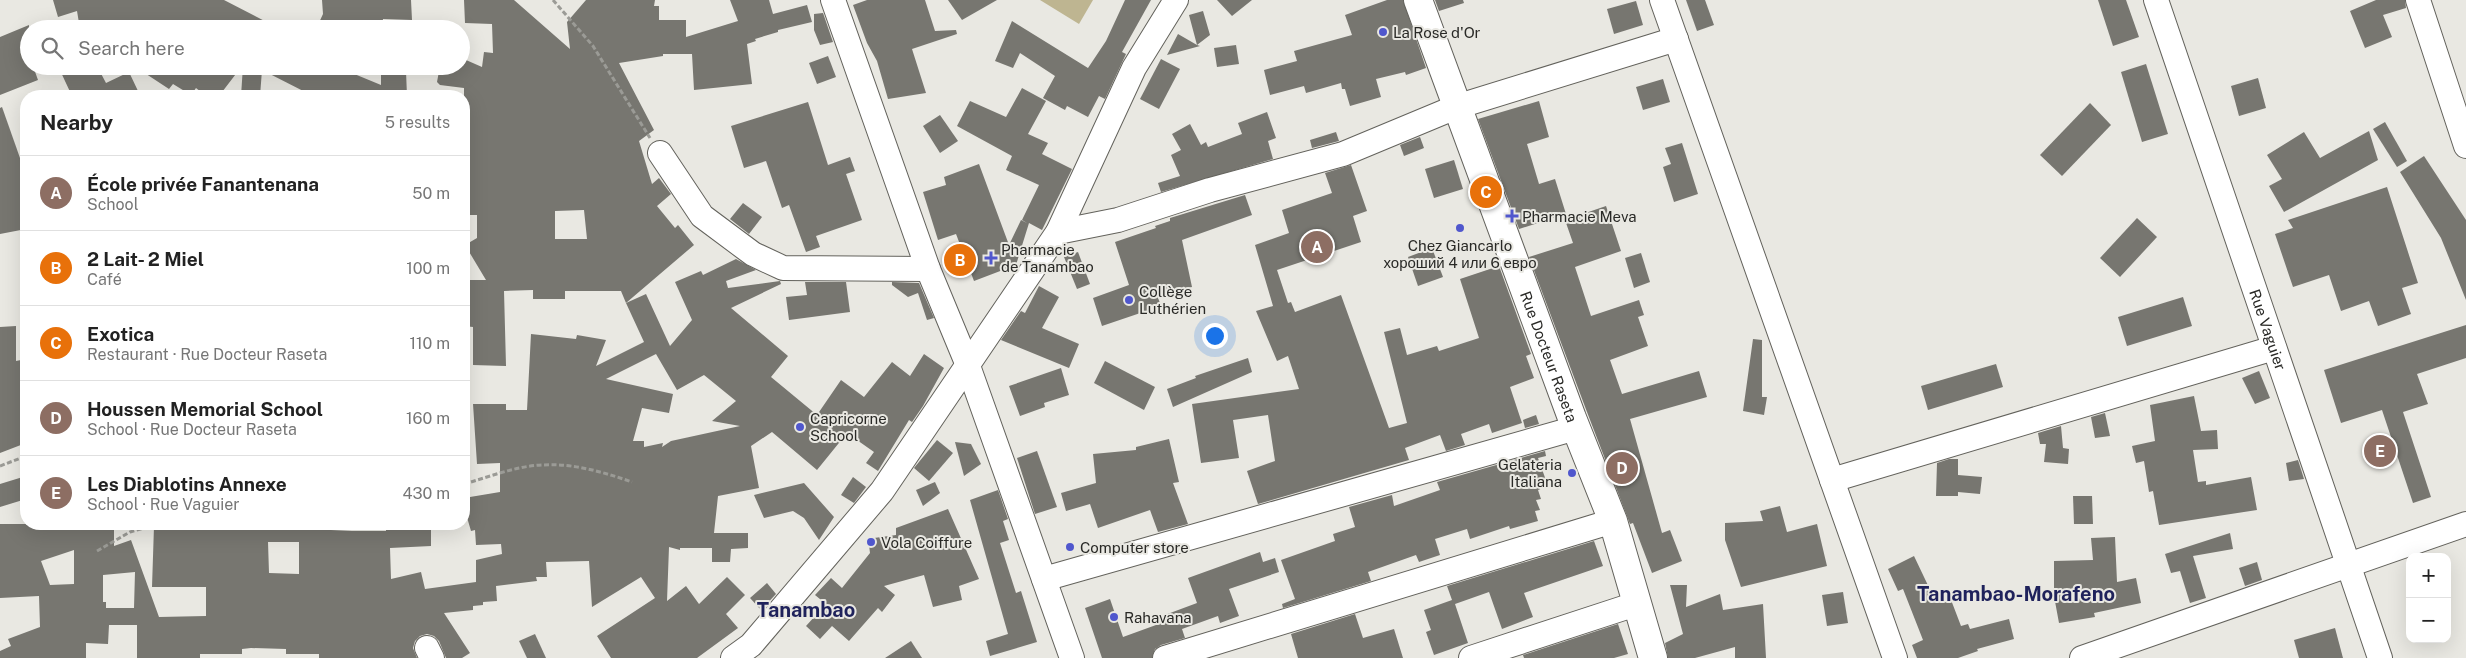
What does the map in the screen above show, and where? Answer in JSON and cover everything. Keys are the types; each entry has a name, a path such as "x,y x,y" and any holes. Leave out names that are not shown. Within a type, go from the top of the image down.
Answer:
{"main road":[{"name":"Rue Docteur Raseta","path":"1418,0 1576,428 1613,521 1653,658"}],"street":[{"path":"833,0 928,268 967,364 1072,658"},
{"path":"747,654 882,491 1058,232 1134,68 1176,0"},
{"path":"1662,0 1895,658"},
{"name":"Rue Vaguier","path":"2156,0 2380,658"},
{"path":"2418,0 2466,146"},
{"path":"1058,232 1118,220 1210,190 1342,154 1456,107 1676,39"},
{"path":"660,153 702,216 753,254 783,268 928,268"},
{"path":"1832,480 2274,348"},
{"path":"1044,580 1576,428"},
{"path":"1165,658 1613,521"},
{"path":"2082,658 2466,524"},
{"path":"1471,658 1636,604"}],"path":[{"path":"553,0 592,46 660,153"},
{"path":"0,466 20,458"},
{"path":"470,482 502,473 542,465 591,469 632,482"},
{"path":"97,551 137,530"}],"shaded area":[{"path":"1040,0 1093,0 1079,24"}],"building":[{"path":"53,0 224,0 263,20 78,20 77,11 58,17"},
{"path":"322,0 411,0 412,20 320,20 323,14"},
{"path":"464,0 514,0 570,49 567,22 586,0 655,0 654,6 659,6 659,20 686,20 686,37 738,21 730,0 769,0 773,14 807,5 812,22 778,30 778,32 755,39 756,41 747,44 752,84 694,90 692,54 663,54 663,56 619,63 654,130 639,141 652,184 659,178 671,194 657,206 675,228 678,225 694,245 626,303 621,291 565,291 565,299 533,299 533,290 504,291 506,366 473,365 473,327 470,327 470,280 486,280 470,253 470,242 477,238 477,215 470,215 470,90 440,85 437,82 438,75 470,75 470,62 482,67 484,52 493,53 492,24 470,23 470,20 465,20","holes":["584,210 587,239 555,239 555,211"]},
{"path":"867,0 925,0 935,31 956,30 957,34 912,49 926,93 888,99 877,61 867,43 853,5"},
{"path":"948,0 997,0 962,20"},
{"path":"1125,0 1151,0 1122,52 1126,54 1105,99 1099,96 1088,117 1067,106 1065,110 1043,98 1055,76 1020,53 1013,68 995,61 1012,21 1088,68 1106,41"},
{"path":"1217,0 1252,0 1232,16"},
{"path":"1387,0 1403,0 1426,68 1406,75 1405,72 1376,79 1381,97 1350,106 1345,89 1342,89 1341,83 1306,93 1304,86 1270,95 1264,70 1297,61 1294,51 1352,35 1345,15"},
{"path":"1435,0 1463,0 1464,3 1439,11"},
{"path":"1686,0 1705,0 1714,25 1697,31"},
{"path":"2098,0 2126,0 2139,37 2113,46"},
{"path":"2376,0 2405,0 2406,8 2383,15 2392,37 2365,48 2350,11"},
{"path":"1636,1 1643,25 1614,34 1607,9"},
{"path":"1203,11 1210,35 1197,45 1189,15"},
{"path":"823,13 833,42 820,45 814,30 814,14"},
{"path":"20,29 20,75 36,75 38,80 0,95 0,37"},
{"path":"1178,34 1200,46 1167,55"},
{"path":"1236,45 1239,64 1217,67 1214,48"},
{"path":"828,56 836,77 817,84 809,63"},
{"path":"1161,59 1180,69 1159,109 1140,99"},
{"path":"2146,64 2168,134 2142,142 2121,72"},
{"path":"62,75 102,75 106,83 123,75 130,75 138,90 69,90"},
{"path":"148,75 235,75 224,90 198,90 196,88 195,90 183,90 173,84 169,89"},
{"path":"242,75 262,75 260,90 241,90"},
{"path":"272,75 357,75 381,85 381,75 406,75 407,90 301,90"},
{"path":"2258,78 2266,108 2239,116 2231,86"},
{"path":"1663,79 1670,102 1643,110 1636,87"},
{"path":"1022,88 1046,101 1028,134 1048,143 1042,154 1072,169 1042,230 1029,223 1016,265 974,281 956,234 938,240 923,192 946,185 944,177 979,164 1009,245 1021,220 1027,223 1022,220 1039,185 1006,170 1012,156 957,126 970,101 1006,117"},
{"path":"1539,101 1549,137 1527,144 1539,184 1555,179 1566,214 1519,229 1478,119"},
{"path":"808,102 828,165 850,157 855,171 846,174 862,220 816,236 820,247 806,252 789,205 782,208 766,161 744,168 731,126"},
{"path":"2090,103 2111,125 2062,176 2040,155"},
{"path":"2,107 20,158 20,230 0,234 0,108"},
{"path":"1267,112 1276,138 1268,141 1273,159 1161,192 1158,183 1180,176 1171,155 1181,150 1172,134 1190,124 1201,145 1206,142 1208,147 1242,134 1238,123"},
{"path":"940,115 958,141 940,153 923,126"},
{"path":"2385,122 2407,161 2397,167 2373,129"},
{"path":"2369,131 2378,160 2284,212 2269,186 2282,179 2267,155 2304,132 2320,158"},
{"path":"1336,132 1339,141 1312,148 1310,140"},
{"path":"1420,137 1424,148 1404,156 1400,145"},
{"path":"1682,143 1698,194 1674,202 1663,167 1671,164 1665,148"},
{"path":"2424,156 2466,220 2466,300 2441,238 2400,172"},
{"path":"1454,160 1463,189 1434,198 1425,169"},
{"path":"1351,165 1367,211 1353,216 1361,242 1277,270 1288,303 1291,302 1295,312 1341,295 1389,428 1407,423 1384,332 1400,328 1407,355 1437,346 1439,351 1479,338 1460,279 1499,266 1531,354 1526,356 1534,378 1510,387 1522,423 1492,433 1489,424 1461,434 1465,445 1446,451 1440,435 1405,448 1409,460 1258,504 1247,471 1275,461 1268,415 1233,420 1239,458 1201,463 1192,404 1299,389 1288,356 1277,361 1256,311 1273,306 1255,245 1289,233 1282,210 1332,193 1325,173"},
{"path":"2387,187 2418,283 2402,288 2411,314 2378,326 2369,301 2341,311 2329,275 2293,287 2275,234 2293,228 2288,220"},
{"path":"1245,195 1252,215 1182,240 1192,287 1157,295 1161,306 1102,326 1093,298 1129,285 1115,242 1156,228 1155,226 1170,221 1170,218"},
{"path":"743,203 762,217 749,234 730,219"},
{"path":"1606,206 1621,251 1575,267 1591,316 1639,300 1644,315 1638,317 1648,346 1610,360 1622,394 1699,371 1707,397 1630,419 1662,533 1670,530 1682,561 1652,573 1633,523 1630,524 1529,257 1573,243 1565,220"},
{"path":"2137,218 2157,237 2120,277 2100,258"},
{"path":"1432,248 1443,277 1418,286 1408,257"},
{"path":"1078,252 1090,284 1077,289 1064,257"},
{"path":"1641,253 1650,282 1634,288 1625,258"},
{"path":"736,259 756,270 726,281 728,288 780,281 781,284 731,308 788,356 771,377 817,415 841,380 864,397 892,362 910,376 924,354 944,368 923,406 912,422 909,420 878,471 866,463 874,452 847,433 817,470 772,432 751,446 759,488 718,496 714,533 748,533 748,548 731,549 730,562 712,562 712,548 680,548 680,550 669,547 667,601 686,586 699,604 727,577 745,595 726,614 738,628 697,658 611,658 597,636 655,598 641,577 592,607 589,561 546,562 547,577 536,577 537,581 496,586 497,601 483,602 483,605 473,606 473,610 444,613 470,653 462,658 446,658 439,641 434,636 427,634 420,636 415,641 413,648 417,658 319,658 319,654 286,654 286,649 251,648 242,649 242,654 200,654 200,658 137,658 137,625 109,625 108,644 86,643 86,658 0,658 0,651 11,646 8,639 40,627 39,596 0,598 0,524 20,524 20,530 114,530 114,546 131,540 159,617 206,616 206,587 152,587 154,530 431,530 431,546 390,548 391,579 421,572 425,589 476,582 476,560 502,554 501,544 476,545 475,530 471,531 470,528 470,497 500,492 500,463 477,464 473,404 506,404 506,410 527,410 531,334 576,339 577,335 606,340 596,366 644,342 626,303 646,294 670,346 692,320 675,282 701,271 703,275","holes":["656,354 677,390 704,375 736,401 712,421 740,426 671,441 662,447 663,443 644,447 644,441 633,441 642,408 669,413 673,394 606,379","268,542 299,542 299,574 269,573","74,550 74,584 50,585 41,561","135,572 134,608 106,608 106,602 103,602 103,575"]},
{"path":"805,282 846,282 850,312 789,320 786,297 807,295"},
{"path":"892,282 919,283 934,318 927,320 918,293 908,297 892,285"},
{"path":"1039,286 1059,297 1042,328 1079,344 1069,368 1001,340 1021,311 1025,313"},
{"path":"2183,297 2192,326 2127,346 2118,317"},
{"path":"2466,325 2466,358 2417,374 2428,404 2403,412 2431,497 2413,503 2382,410 2341,423 2324,370"},
{"path":"16,326 16,361 20,360 20,445 0,453 0,327"},
{"path":"1753,339 1762,340 1762,397 1767,397 1764,415 1743,411"},
{"path":"1248,358 1252,372 1173,407 1167,389 1196,378 1195,376"},
{"path":"1105,361 1155,387 1144,410 1094,383"},
{"path":"1996,364 2003,387 1928,410 1921,386"},
{"path":"1061,368 1069,395 1044,403 1045,407 1020,416 1009,386"},
{"path":"2259,371 2270,398 2255,404 2242,378"},
{"path":"2194,396 2201,431 2217,430 2218,449 2193,450 2198,482 2206,481 2206,485 2251,477 2257,510 2159,525 2153,491 2149,492 2144,461 2136,463 2132,446 2155,441 2150,405"},
{"path":"2105,413 2110,436 2095,438 2091,417"},
{"path":"1536,415 1539,424 1525,428 1523,420"},
{"path":"2061,426 2063,448 2069,449 2068,464 2044,462 2046,444 2040,444 2038,433"},
{"path":"1169,439 1179,482 1173,483 1188,524 1158,532 1150,510 1098,528 1090,504 1066,511 1061,493 1096,483 1093,454 1136,450 1136,447"},
{"path":"937,440 953,453 929,481 914,468"},
{"path":"955,442 971,444 981,464 964,476"},
{"path":"1037,451 1057,507 1035,514 1017,458"},
{"path":"1545,451 1546,456 1538,458 1548,486 1538,490 1541,499 1536,500 1540,510 1535,511 1538,521 1510,529 1509,526 1470,539 1467,529 1435,539 1440,555 1419,562 1416,555 1368,572 1371,581 1283,608 1282,604 1295,599 1281,560 1335,541 1333,534 1355,527 1349,507 1392,495 1394,506 1440,490 1437,482"},
{"path":"1949,459 1958,459 1958,475 1982,477 1980,494 1958,492 1958,496 1936,496 1937,463"},
{"path":"2298,460 2304,479 2289,481 2286,463"},
{"path":"853,477 866,487 854,503 841,495"},
{"path":"20,478 20,501 0,507 0,484"},
{"path":"935,482 940,493 923,506 916,490"},
{"path":"804,483 834,517 819,540 804,518 793,511 764,518 754,495"},
{"path":"998,490 1008,519 1003,521 1009,540 1000,543 1016,593 1021,591 1037,642 990,656 986,641 1008,634 970,500"},
{"path":"2073,496 2092,496 2093,524 2074,524"},
{"path":"1780,506 1787,532 1817,524 1827,566 1741,587 1725,540 1725,523 1763,521 1760,511"},
{"path":"948,509 979,579 959,586 962,600 933,607 924,575 884,586 895,595 882,612 878,608 849,641 832,626 820,639 806,626 826,604 815,595 831,578 842,588 870,553 869,545 874,538 896,535 896,528"},
{"path":"2230,533 2233,549 2193,556 2206,598 2190,603 2180,571 2171,573 2165,554"},
{"path":"2115,537 2117,582 2136,578 2141,603 2094,613 2095,617 2059,623 2054,596 2054,561 2093,560 2091,538"},
{"path":"1594,541 1603,566 1524,593 1533,617 1502,629 1489,592 1455,604 1468,643 1434,655 1426,632 1431,630 1424,610 1452,600 1447,586"},
{"path":"1260,552 1263,562 1275,558 1279,572 1229,589 1239,616 1220,623 1218,616 1182,629 1185,638 1161,645 1155,649 1152,658 1102,658 1085,608 1110,599 1123,637 1156,625 1154,619 1197,603 1188,578"},
{"path":"1914,556 1934,598 1948,592 1961,626 1968,624 1970,629 2009,619 2014,639 1977,649 1978,651 1958,658 1917,658 1912,645 1923,640 1903,589 1898,591 1888,569"},
{"path":"2257,562 2262,580 2245,586 2239,568"},
{"path":"767,583 776,594 761,610 750,598"},
{"path":"1670,585 1687,585 1686,607 1720,594 1723,610 1763,604 1766,658 1735,658 1735,647 1695,658 1668,658 1665,643 1683,634"},
{"path":"1843,592 1848,623 1827,626 1822,595"},
{"path":"1355,614 1363,638 1394,629 1403,658 1298,658 1291,634"},
{"path":"1618,624 1628,654 1614,658 1524,658 1523,655"},
{"path":"2335,628 2343,658 2299,658 2294,640"},
{"path":"535,634 546,658 527,658 519,641"},
{"path":"911,641 922,658 885,658"}],"place":[{"name":"La Rose d'Or","path":"1383,32"},
{"name":"Exotica","path":"1486,192"},
{"name":"Pharmacie Meva","path":"1512,216"},
{"name":"Chez Giancarlo хороший 4 или 6 евро","path":"1460,228"},
{"name":"École privée Fanantenana","path":"1317,247"},
{"name":"Pharmacie de Tanambao","path":"991,258"},
{"name":"2 Lait- 2 Miel","path":"960,260"},
{"name":"Collège Luthérien","path":"1129,300"},
{"name":"Capricorne School","path":"800,427"},
{"name":"Les Diablotins Annexe","path":"2380,451"},
{"name":"Houssen Memorial School","path":"1622,468"},
{"name":"Gelateria Italiana","path":"1572,473"},
{"name":"Vola Coiffure","path":"871,542"},
{"name":"Computer store","path":"1070,547"},
{"name":"Rahavana","path":"1114,617"}],"district":[{"name":"Tanambao-Morafeno","path":"2016,594"},
{"name":"Tanambao","path":"806,610"}]}
